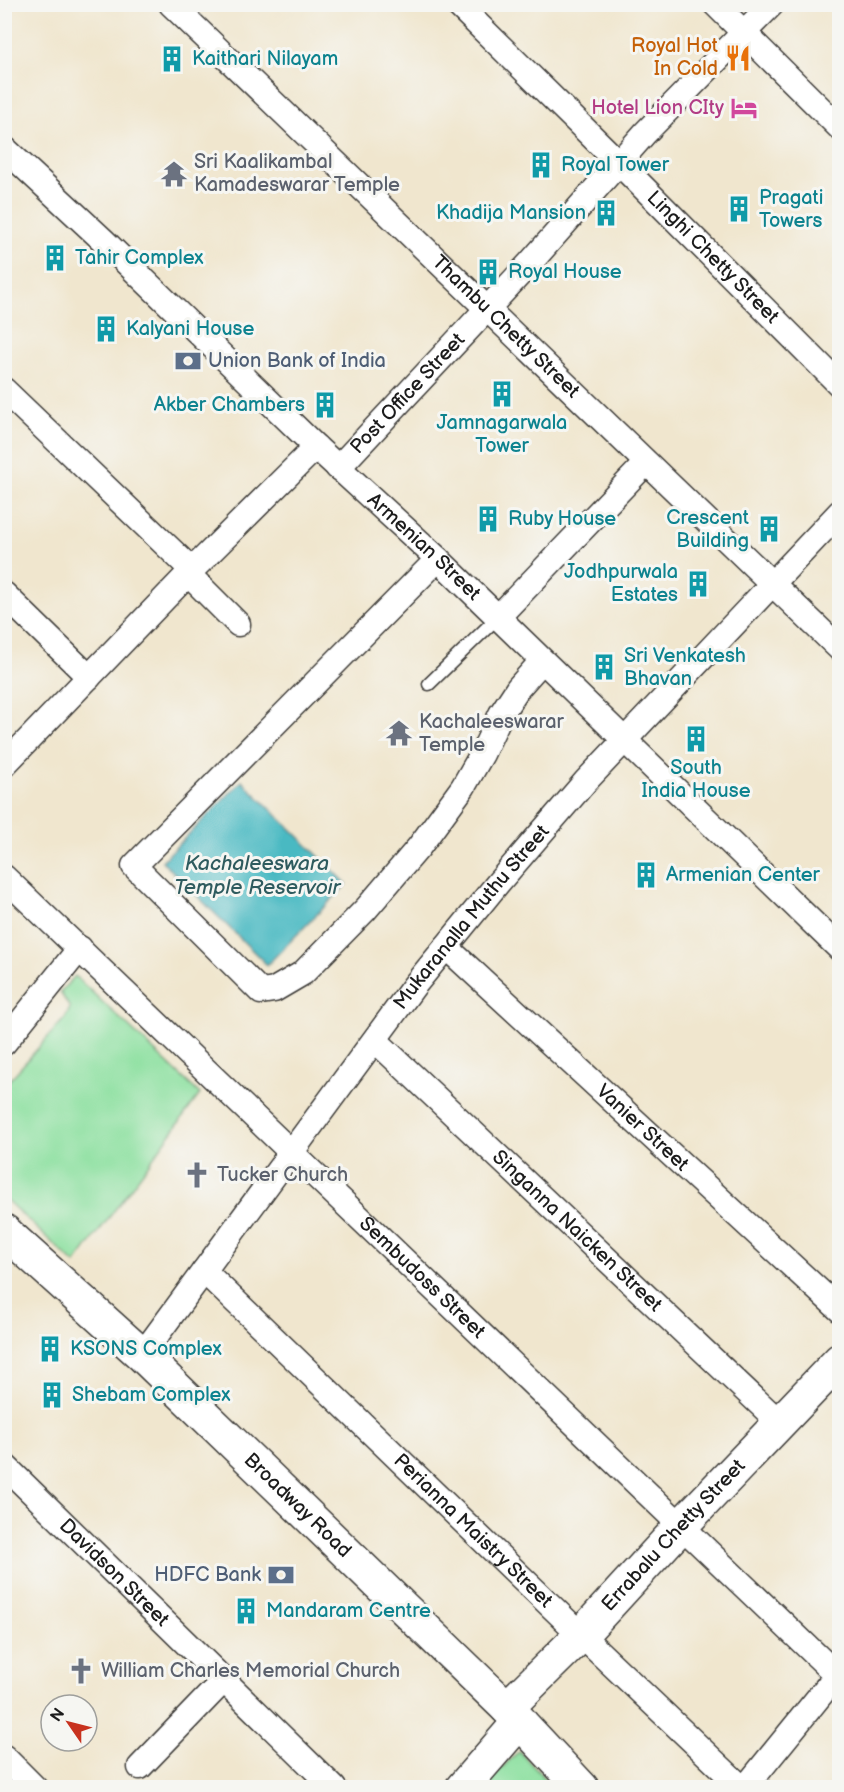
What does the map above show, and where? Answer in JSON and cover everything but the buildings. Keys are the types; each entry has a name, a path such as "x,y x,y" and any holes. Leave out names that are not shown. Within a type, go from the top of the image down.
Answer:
{"main road":[{"name":"Broadway Road","path":"4,1231 142,1355 513,1715 582,1788"},
{"name":"Errabalu Chetty Street","path":"462,1788 513,1715 581,1635 681,1526 840,1360"}],"street":[{"name":"Thambu Chetty Street","path":"171,4 840,649"},
{"name":"Linghi Chetty Street","path":"457,4 840,385"},
{"path":"715,4 840,128"},
{"name":"Post Office Street","path":"338,468 486,310 663,114 772,4"},
{"name":"Armenian Street","path":"4,148 96,233 338,468 438,559 840,949"},
{"path":"4,390 190,572 238,624"},
{"path":"9,750 89,677 190,572 316,447"},
{"path":"498,617 646,463"},
{"name":"Mukaranalla Muthu Street","path":"142,1355 375,1040 446,947 536,837 840,512"},
{"path":"438,559 135,866 261,992 274,990 303,973 366,909 419,847 463,788 501,714 518,688 542,660"},
{"path":"4,594 89,677"},
{"name":"Sembudoss Street","path":"4,877 839,1675"},
{"name":"Vanier Street","path":"446,947 840,1310"},
{"path":"4,1043 80,948"},
{"name":"Singanna Naicken Street","path":"375,1040 780,1422"},
{"name":"Perianna Maistry Street","path":"204,1271 581,1635 744,1788"},
{"name":"Davidson Street","path":"4,1465 334,1788"},
{"path":"744,1788 839,1675"},
{"path":"140,1767 224,1680"},
{"path":"4,1757 35,1788"}],"lane":[{"path":"429,684 498,617"}],"green space":[{"path":"75,976 200,1094 75,1264 4,1198 5,1085 65,1018 70,1008 60,992"},
{"path":"519,1751 553,1787 481,1788"}],"water":[{"name":"Kachaleeswara Temple Reservoir","path":"242,781 347,884 267,965 162,861"}],"place":[{"name":"Royal Hot In Cold","path":"738,58"},
{"name":"Kaithari Nilayam","path":"172,59"},
{"name":"Hotel Lion CIty","path":"744,108"},
{"name":"Royal Tower","path":"541,165"},
{"name":"Sri Kaalikambal Kamadeswarar Temple","path":"174,174"},
{"name":"Pragati Towers","path":"739,209"},
{"name":"Khadija Mansion","path":"606,213"},
{"name":"Tahir Complex","path":"55,258"},
{"name":"Royal House","path":"488,272"},
{"name":"Kalyani House","path":"106,329"},
{"name":"Union Bank of India","path":"188,361"},
{"name":"Jamnagarwala Tower","path":"502,394"},
{"name":"Akber Chambers","path":"325,405"},
{"name":"Ruby House","path":"488,519"},
{"name":"Crescent Building","path":"769,529"},
{"name":"Jodhpurwala Estates","path":"698,584"},
{"name":"Sri Venkatesh Bhavan","path":"604,667"},
{"name":"Kachaleeswarar Temple","path":"399,733"},
{"name":"South India House","path":"696,739"},
{"name":"Armenian Center","path":"646,875"},
{"name":"Tucker Church","path":"197,1175"},
{"name":"KSONS Complex","path":"50,1349"},
{"name":"Shebam Complex","path":"52,1395"},
{"name":"HDFC Bank","path":"281,1575"},
{"name":"Mandaram Centre","path":"246,1611"},
{"name":"William Charles Memorial Church","path":"81,1671"}]}
